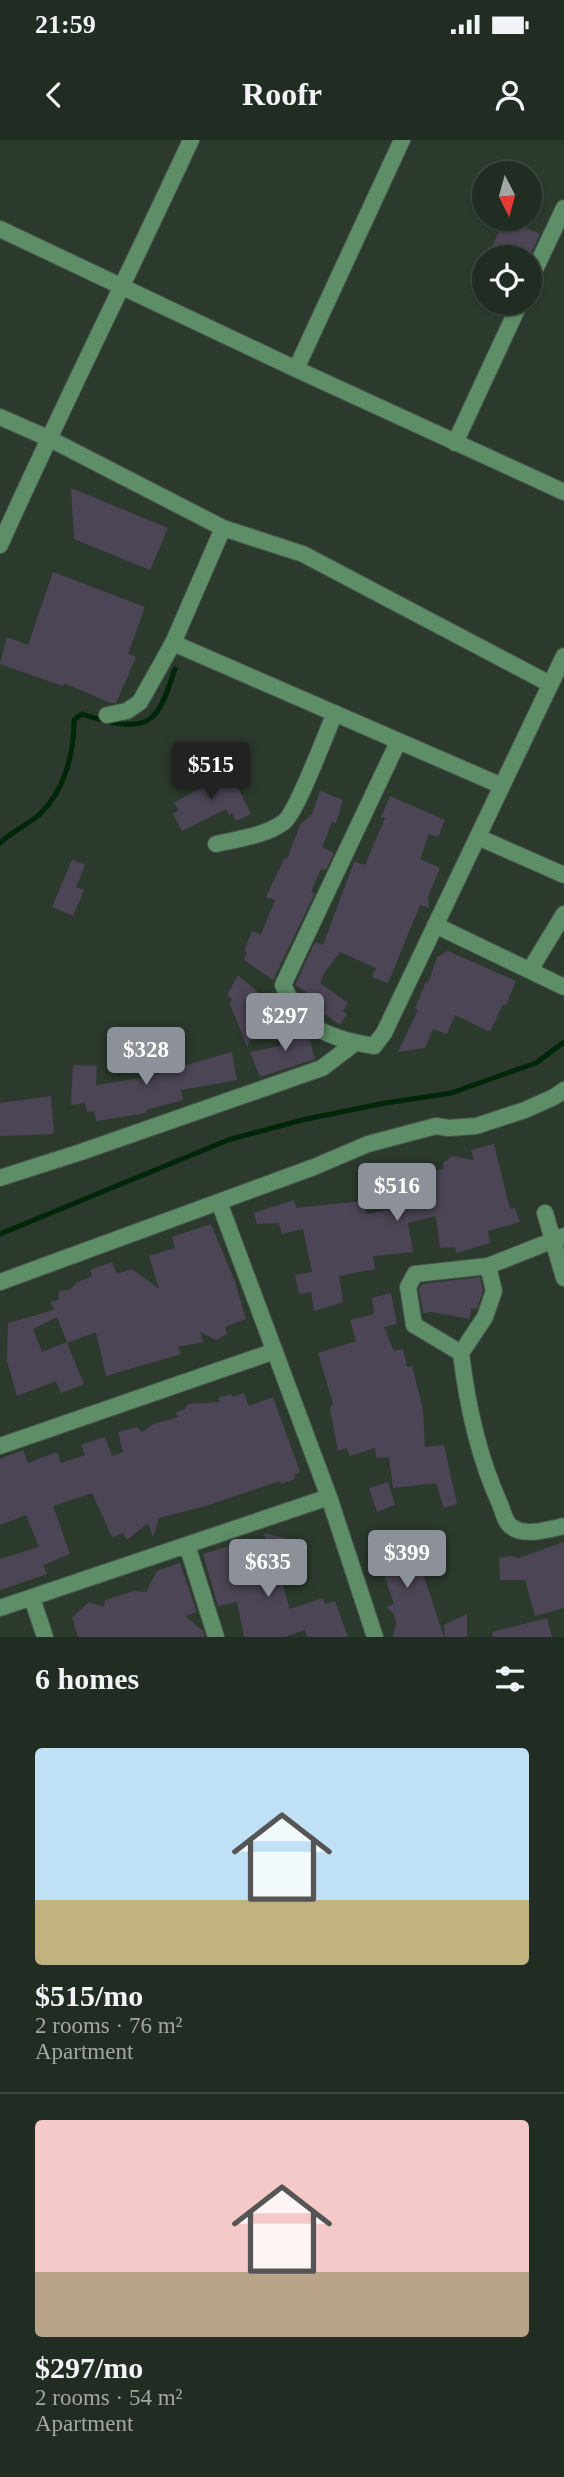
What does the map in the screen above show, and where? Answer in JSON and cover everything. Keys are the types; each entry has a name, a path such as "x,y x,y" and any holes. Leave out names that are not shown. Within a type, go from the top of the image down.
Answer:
{"street":[{"path":"0,545 48,438 191,140"},
{"path":"296,369 402,140"},
{"path":"542,255 564,208"},
{"path":"0,229 564,492"},
{"path":"455,443 514,315"},
{"path":"0,417 48,438 223,528 303,554 550,684"},
{"path":"107,715 127,711 140,702 173,643 223,528"},
{"path":"173,643 502,786"},
{"path":"398,742 283,985 299,1015 324,1032 355,1043 374,1045 384,1033 564,656"},
{"path":"216,844 254,836 286,821 335,713"},
{"path":"478,837 564,875"},
{"path":"530,970 564,914"},
{"path":"435,925 564,987"},
{"path":"0,1178 322,1068 355,1043"},
{"path":"0,1282 314,1167 368,1144 436,1126 448,1129 476,1126 525,1110 564,1090"},
{"path":"219,1202 328,1497 375,1637"},
{"path":"545,1213 558,1239 564,1278"},
{"path":"461,1353 414,1325 408,1287 415,1274 488,1266 558,1239"},
{"path":"488,1266 494,1291 485,1317 461,1353 466,1394 489,1482 509,1526 518,1530 543,1531 564,1526"},
{"path":"0,1446 275,1351"},
{"path":"0,1608 328,1497"},
{"path":"187,1545 216,1637"},
{"path":"32,1598 45,1637"}],"building":[{"path":"499,231 533,231 540,234 535,245 493,245"},
{"path":"71,488 168,528 150,570 74,539"},
{"path":"53,572 145,607 128,654 136,657 116,703 64,683 63,686 0,664 7,637 28,645"},
{"path":"229,770 251,814 236,821 226,809 182,831 173,814 179,810 174,803 200,788 198,786"},
{"path":"320,791 343,800 336,823 332,822 322,847 334,853 326,870 321,869 311,892 315,893 273,980 244,960 247,952 244,951 252,931 261,935 275,900 266,897 285,857 287,859 300,825 312,814"},
{"path":"390,796 445,820 438,837 429,834 420,859 440,868 428,897 429,908 420,905 388,983 372,977 376,968 340,952 325,972 320,983 348,1003 343,1011 347,1014 340,1025 304,1000 309,994 295,985 315,942 323,945 354,862 365,865 385,818 381,817"},
{"path":"72,860 85,865 76,887 84,890 73,916 52,907"},
{"path":"448,951 516,981 506,1005 503,1004 490,1032 455,1015 447,1034 433,1029 425,1048 398,1052 418,1010 415,1008 437,957"},
{"path":"238,975 262,996 255,1011 262,1014 247,1047 230,1004 232,999 227,995"},
{"path":"294,1024 309,1036 315,1059 260,1077 250,1052 279,1046"},
{"path":"232,1052 237,1080 181,1090 183,1100 146,1110 146,1113 96,1121 94,1111 87,1112 85,1103 71,1105 73,1065 97,1066 96,1085 141,1078"},
{"path":"51,1096 54,1134 0,1136 0,1103"},
{"path":"494,1144 510,1209 515,1208 520,1222 488,1231 490,1243 456,1253 455,1247 440,1248 436,1216 408,1223 413,1252 373,1256 375,1269 339,1276 343,1302 314,1311 311,1292 299,1294 295,1275 312,1272 303,1229 282,1234 279,1223 257,1224 254,1213 294,1200 296,1208 363,1201 367,1214 406,1206 403,1194 422,1189 418,1176 444,1169 443,1163 452,1156 474,1160 471,1150"},
{"path":"211,1224 235,1282 246,1319 225,1327 227,1334 216,1340 200,1332 203,1342 178,1347 181,1354 106,1376 96,1332 67,1343 84,1384 61,1393 56,1381 17,1396 7,1361 8,1323 54,1310 50,1302 58,1300 59,1291 70,1290 76,1283 92,1276 90,1270 112,1262 117,1274 132,1269 159,1289 149,1256 175,1248 172,1237","holes":["57,1317 67,1342 42,1352 33,1329"]},
{"path":"480,1277 483,1290 477,1309 471,1308 470,1319 423,1313 419,1289 422,1284"},
{"path":"391,1293 397,1324 384,1327 394,1351 403,1349 407,1367 412,1366 423,1410 425,1447 444,1445 457,1504 444,1508 436,1483 393,1488 389,1457 376,1458 375,1448 350,1456 347,1448 338,1451 330,1408 333,1404 318,1353 356,1341 350,1320 374,1314 372,1298"},
{"path":"244,1393 249,1406 273,1397 300,1472 294,1475 295,1479 281,1484 280,1481 209,1505 159,1518 153,1537 148,1523 127,1540 123,1533 112,1537 92,1493 53,1506 70,1554 43,1565 47,1574 0,1590 0,1559 39,1547 26,1515 0,1525 0,1459 23,1450 28,1463 57,1452 61,1463 85,1455 81,1445 105,1437 112,1456 123,1452 118,1432 137,1427 142,1432 154,1424 178,1417 176,1412 184,1410 188,1404 220,1402 218,1398"},
{"path":"388,1482 395,1505 377,1512 369,1488"},
{"path":"264,1533 293,1540 269,1551"},
{"path":"407,1535 418,1568 421,1567 444,1637 393,1637 396,1623 394,1614 386,1607 394,1604 383,1572 377,1573 369,1547"},
{"path":"564,1542 564,1608 535,1616 525,1580 500,1580 499,1558 519,1558"},
{"path":"236,1544 244,1567 277,1556 289,1583 283,1586 290,1609 323,1598 325,1604 335,1601 348,1637 307,1637 305,1630 285,1637 244,1637 237,1602 218,1606 203,1554"},
{"path":"180,1563 197,1612 185,1616 203,1631 205,1637 78,1637 72,1618 89,1602 104,1607 105,1600 134,1591 146,1592 157,1571"},
{"path":"467,1614 467,1637 445,1637 444,1625"},
{"path":"547,1618 552,1637 493,1637 492,1632"}],"waterway":[{"path":"0,843 40,814 56,794 70,758 74,720 82,714 120,724 148,720 162,704 175,669"},
{"path":"0,1234 228,1140 302,1120 451,1093 536,1063 564,1042"}]}
